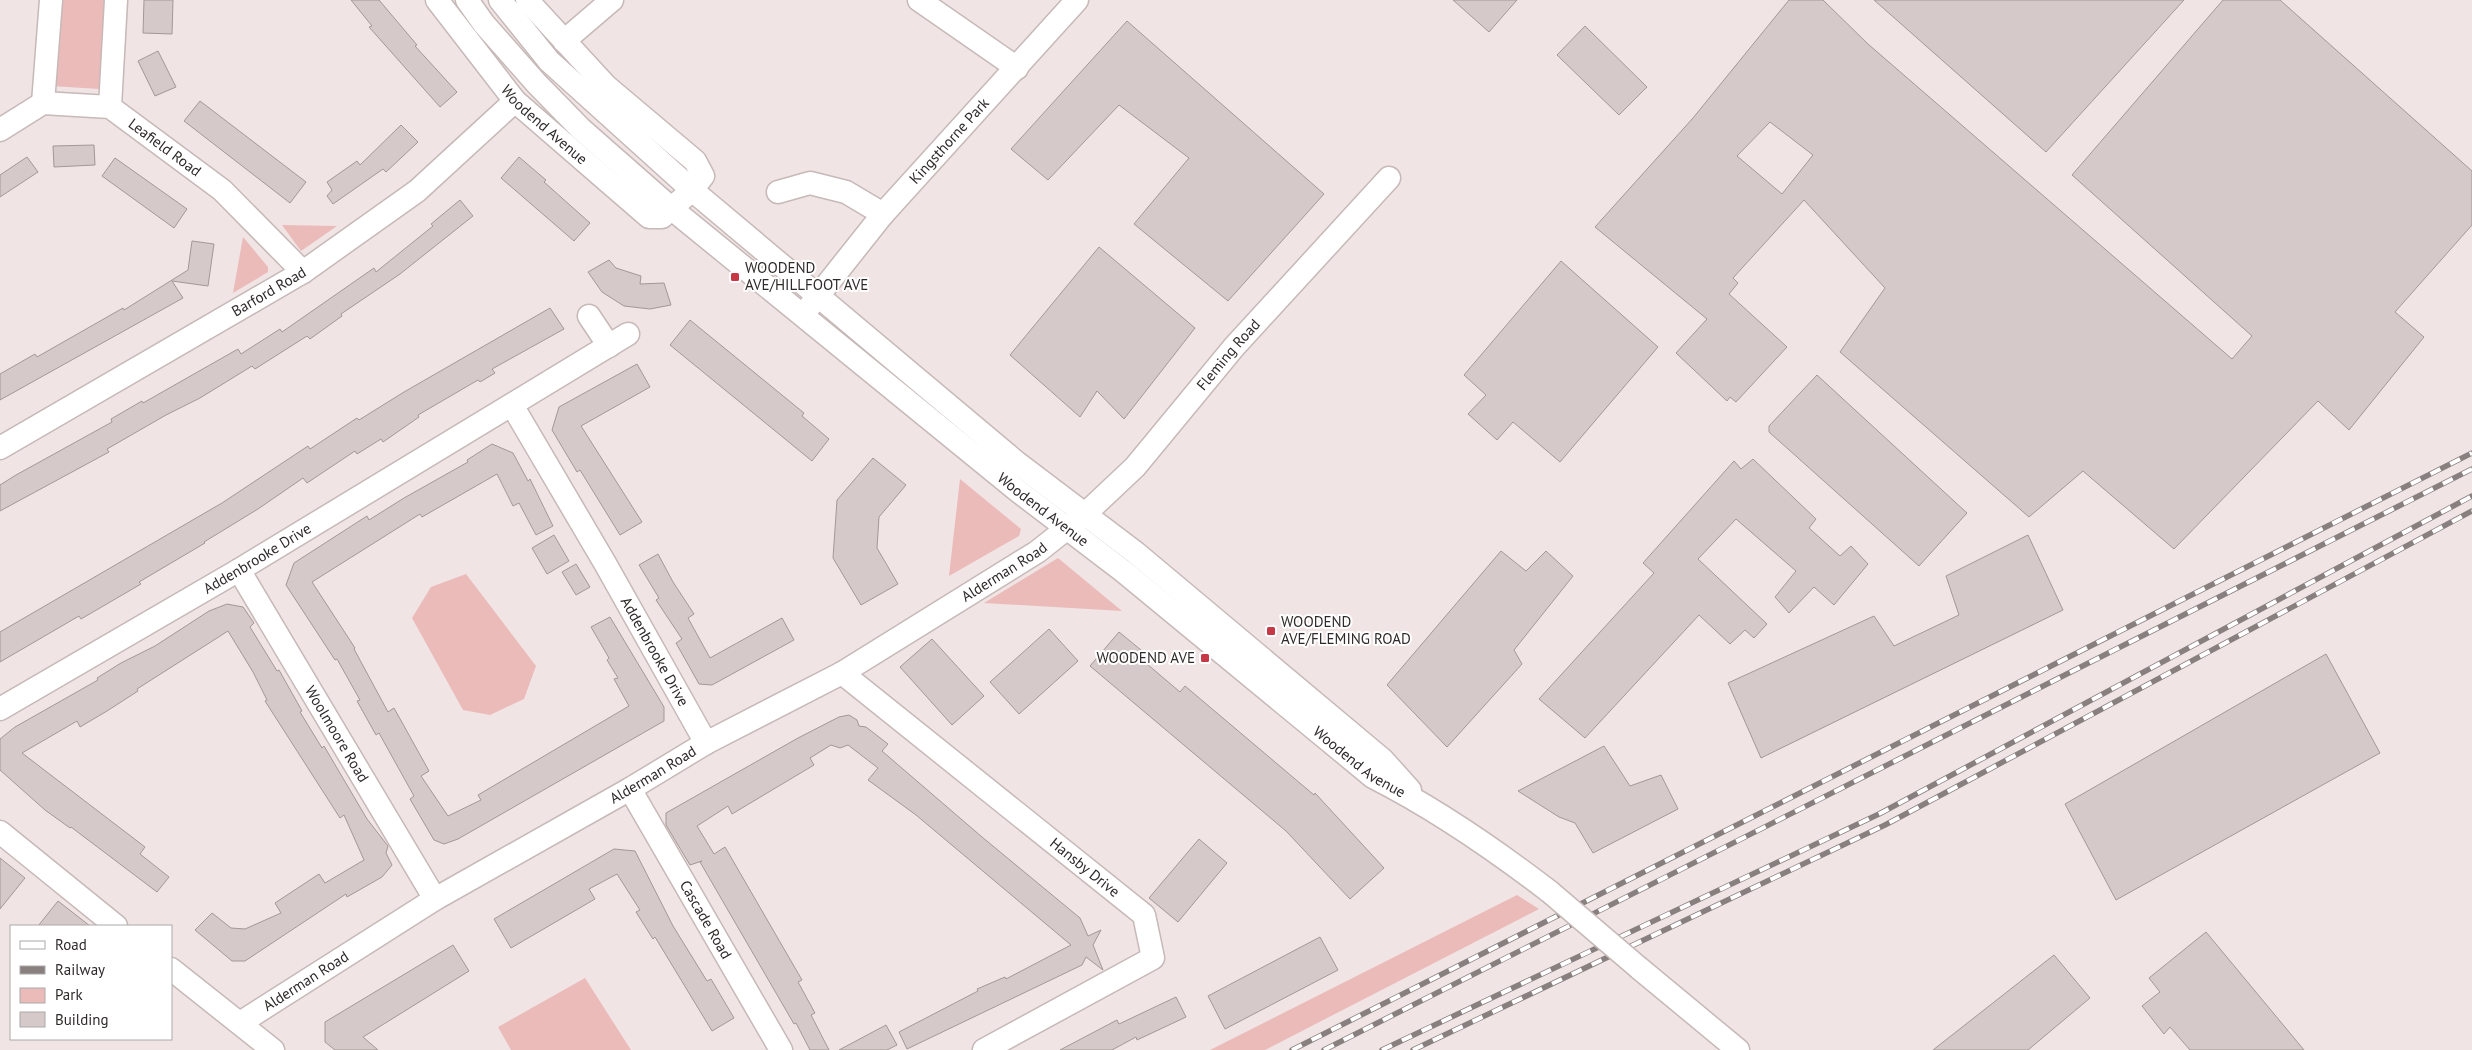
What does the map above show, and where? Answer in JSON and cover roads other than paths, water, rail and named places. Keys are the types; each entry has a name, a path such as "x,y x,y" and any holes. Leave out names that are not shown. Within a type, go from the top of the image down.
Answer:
{"street":[{"path":"43,103 51,0"},
{"path":"0,130 43,103 110,107 116,0"},
{"name":"Woodend Avenue","path":"437,0 515,101 648,217 662,217 672,209"},
{"name":"Woodend Avenue","path":"467,0 530,76 575,123 672,209 803,314 1076,522"},
{"name":"Woodend Avenue","path":"500,0 549,61 692,190 1016,462 1123,571 1373,777 1419,800 1505,857 1550,892 1738,1050"},
{"path":"527,0 606,86 695,161 703,176 692,190 672,209"},
{"path":"564,41 612,0"},
{"path":"919,0 1017,68"},
{"name":"Kingsthorne Park","path":"803,314 820,296 883,214 1077,0"},
{"name":"Barford Road","path":"0,448 303,272 417,191 515,101"},
{"name":"Leafield Road","path":"110,107 222,190 303,272"},
{"name":"Fleming Road","path":"1076,522 1135,467 1234,347 1389,178"},
{"path":"778,192 810,183 846,192 883,214"},
{"path":"588,316 608,346"},
{"name":"Addenbrooke Drive","path":"0,709 238,570 628,334"},
{"name":"Addenbrooke Drive","path":"512,405 606,565 706,743"},
{"name":"Alderman Road","path":"240,1023 435,899 630,789 706,743 842,673 1037,552 1076,522"},
{"name":"Woolmoore Road","path":"238,570 435,899"},
{"name":"Hansby Drive","path":"842,673 1144,915 1153,958 984,1050"},
{"name":"Cascade Road","path":"630,789 781,1050"},
{"path":"0,832 115,925"},
{"path":"172,970 240,1023 266,1048"}],"railway":[{"path":"1292,1050 2472,453"},
{"path":"1324,1050 2472,469"},
{"path":"1382,1050 1879,814 2472,496"},
{"path":"1413,1050 1885,825 2472,511"}],"place":[{"name":"WOODEND AVE/HILLFOOT AVE","path":"735,277"},
{"name":"WOODEND AVE/FLEMING ROAD","path":"1271,631"},
{"name":"WOODEND AVE","path":"1205,658"}]}
